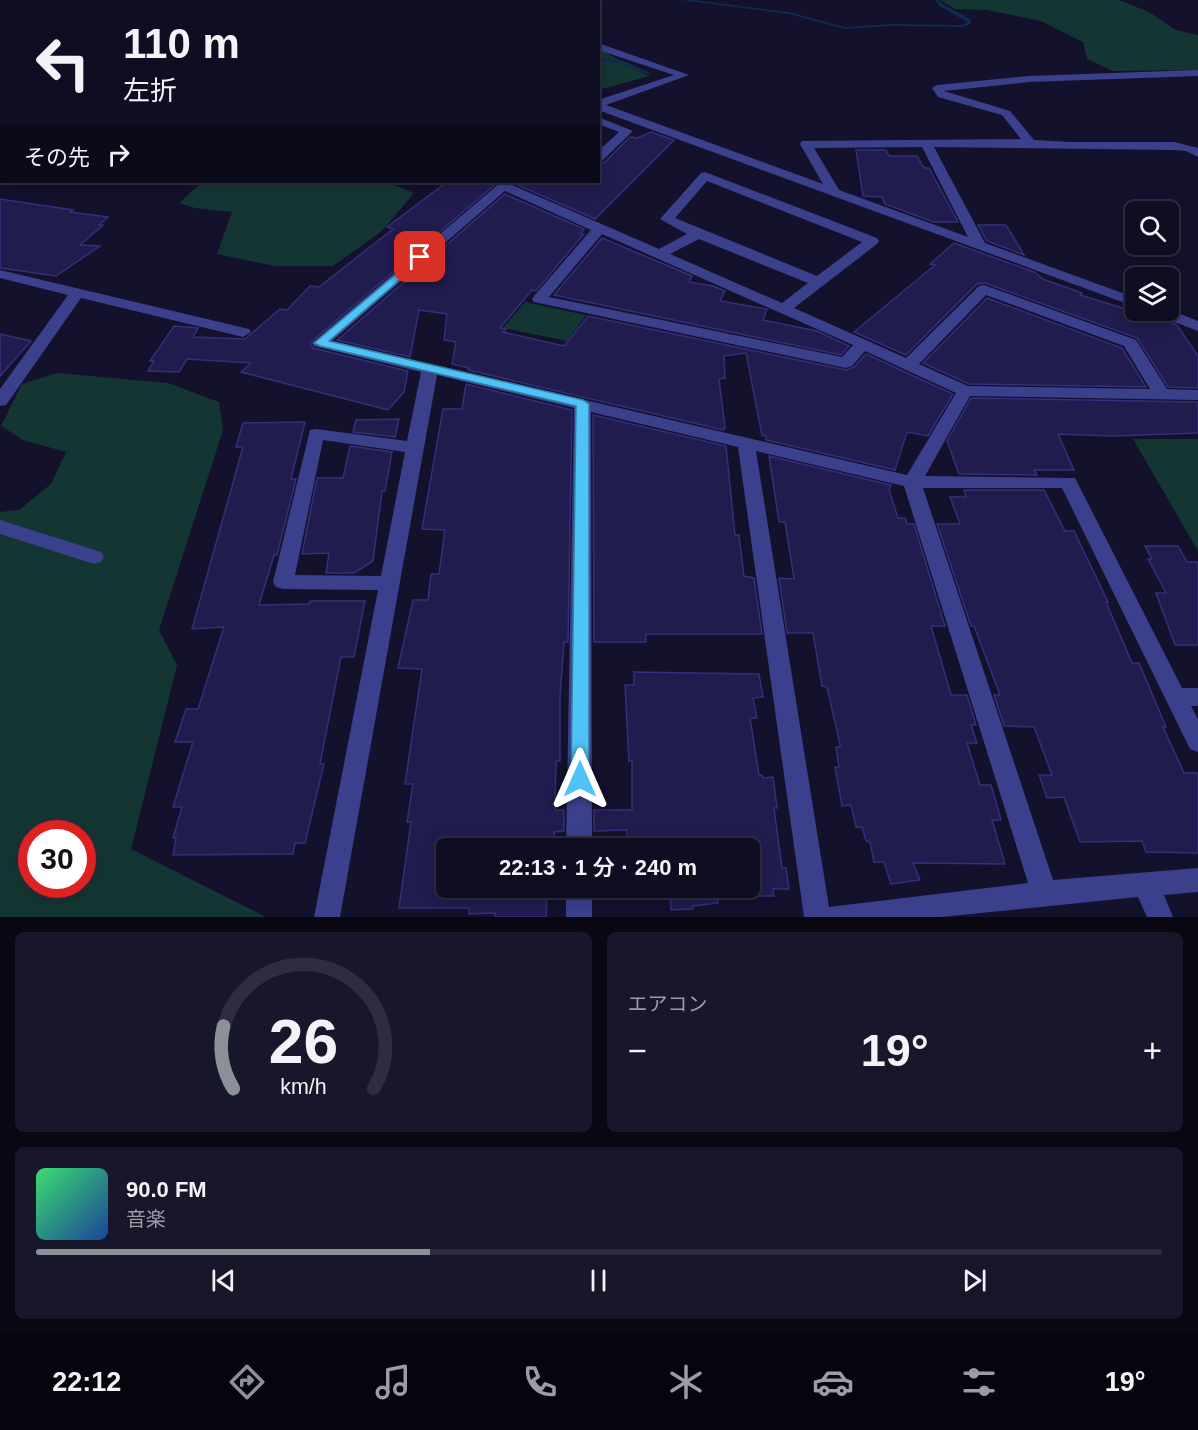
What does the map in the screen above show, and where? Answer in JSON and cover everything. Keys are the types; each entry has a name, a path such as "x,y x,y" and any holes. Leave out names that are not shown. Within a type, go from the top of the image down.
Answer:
{"street":[{"path":"600,47 684,75 600,104"},
{"path":"1030,143 1006,113 942,95 938,88 1029,79 1198,73"},
{"path":"600,106 1125,299"},
{"path":"600,121 627,131 600,156"},
{"path":"926,143 980,245"},
{"path":"834,192 806,144 1030,143 1071,146 1174,146 1189,148 1198,153"},
{"path":"784,309 819,282 872,241 705,176 667,219 698,234 819,282"},
{"path":"1198,395 965,391 506,184 320,343 912,482 1068,482 1187,697 1198,742"},
{"path":"600,228 539,299 846,363 863,344"},
{"path":"660,254 698,234"},
{"path":"0,274 243,332"},
{"path":"909,364 984,290 1130,343 1162,395"},
{"path":"0,401 78,292"},
{"path":"1179,319 1198,326"},
{"path":"327,917 430,367"},
{"path":"965,391 912,482 1044,893"},
{"path":"579,838 583,404"},
{"path":"390,583 283,582 316,434 415,448"},
{"path":"746,443 817,917"},
{"path":"0,527 94,557"},
{"path":"834,917 1044,893 1198,880"},
{"path":"1147,886 1160,917"},
{"path":"579,898 579,917"}],"green space":[{"path":"940,0 1119,0 1149,12 1176,30 1198,35 1198,70 1113,71 1087,59 1083,42 1041,21 987,10 955,9"},
{"path":"600,50 649,76 600,90"},
{"path":"201,183 389,183 414,193 382,231 333,266 274,266 217,254 232,212 195,208 179,203"},
{"path":"525,302 586,315 567,341 503,328"},
{"path":"57,373 168,383 219,402 223,430 159,630 177,665 131,849 266,917 0,917 0,512 19,510 51,484 66,452 23,440 1,426 22,384"},
{"path":"1133,439 1198,439 1198,551"}],"building":[{"path":"651,132 674,140 595,219 515,184 600,183 600,164 604,163 630,137 637,138"},
{"path":"856,150 886,150 889,156 917,156 924,168 929,168 958,222 933,222 885,204 882,197 863,196"},
{"path":"446,183 497,183 310,343 313,348 408,371 404,392 388,410 241,372 251,363 187,359 179,372 148,371 154,361 150,361 174,326 198,328 193,337 245,339 280,309 287,310 310,286 319,287 393,229 387,227"},
{"path":"505,194 584,229 580,234 584,234 536,291 532,290 500,328 506,329 503,332 564,346 588,316 846,370 854,367 866,354 953,394 928,436 907,432 895,470 766,440 766,436 762,435 746,353 724,356 725,378 719,379 725,428 723,430 468,370 469,368 452,364 456,342 444,340 447,314 419,310 410,357 337,340"},
{"path":"0,199 108,217 99,225 103,225 80,245 100,246 56,276 0,268"},
{"path":"978,225 1006,225 1024,255 987,241"},
{"path":"602,238 692,276 689,282 713,286 725,291 720,301 767,309 763,320 817,331 849,346 841,355 554,295"},
{"path":"954,243 1034,272 1043,279 1082,293 1080,295 1125,309 1125,321 1167,321 1177,325 1198,356 1198,388 1168,387 1137,338 985,283 977,284 906,355 854,332 935,265 930,264"},
{"path":"987,298 1122,348 1146,387 969,384 923,363"},
{"path":"0,334 31,341 0,376"},
{"path":"466,384 572,410 568,642 564,642 560,697 560,761 556,761 555,810 564,810 564,831 554,832 554,838 436,838 436,898 547,898 546,917 495,917 495,913 469,914 469,908 399,908 411,822 407,822 413,784 405,784 422,669 398,668 413,600 428,600 431,574 439,574 445,530 422,529 443,409 462,409"},
{"path":"971,398 1198,402 1198,433 1112,436 1058,434 1074,470 1034,470 1037,475 959,474 947,441"},
{"path":"593,415 726,446 735,535 739,535 744,576 754,578 762,634 646,634 646,642 594,642"},
{"path":"399,419 395,437 353,432 356,420"},
{"path":"305,422 291,479 296,479 277,555 274,555 259,605 309,604 310,601 365,601 354,657 341,657 320,764 324,764 305,843 295,843 293,854 173,855 176,838 173,838 182,807 173,807 193,742 175,742 186,709 198,709 224,627 192,629 243,447 236,447 243,423"},
{"path":"350,446 392,452 385,491 382,491 373,561 354,573 326,573 329,553 302,554 317,478 343,478"},
{"path":"769,456 891,485 889,490 898,518 905,518 907,524 914,524 945,626 931,626 951,695 967,695 976,725 971,725 977,743 967,743 980,785 991,785 1001,820 992,820 1005,864 913,863 920,880 891,884 884,862 874,862 870,842 866,841 862,827 856,827 851,805 842,806 835,767 839,767 836,747 840,747 840,744 827,687 822,686 813,633 787,633 779,578 794,579 785,522 779,522"},
{"path":"964,490 1044,490 1065,531 1074,531 1108,602 1106,602 1132,663 1139,663 1166,727 1163,727 1184,773 1198,773 1198,853 1146,852 1142,841 1080,842 1064,797 1047,798 1039,775 1052,775 1034,727 1004,726 994,695 1000,695 974,626 971,626 937,524 960,524 950,497 966,497"},
{"path":"1145,546 1178,546 1187,562 1198,562 1198,645 1175,645 1156,593 1166,593 1148,559 1152,559"},
{"path":"634,672 759,674 763,697 753,698 757,718 750,718 759,775 763,778 773,777 777,808 774,808 782,868 786,868 789,889 773,889 774,896 760,896 760,838 627,838 627,830 594,831 594,810 632,810 632,760 629,761 625,685 634,685"},
{"path":"670,898 717,898 718,903 692,906 693,909 671,910"}],"waterway":[{"path":"683,0 789,13 845,28 969,24 968,20 941,5 937,0"},
{"path":"600,59 622,62 649,73"}],"route":[{"path":"420,257 320,343 583,404 580,779"}]}
